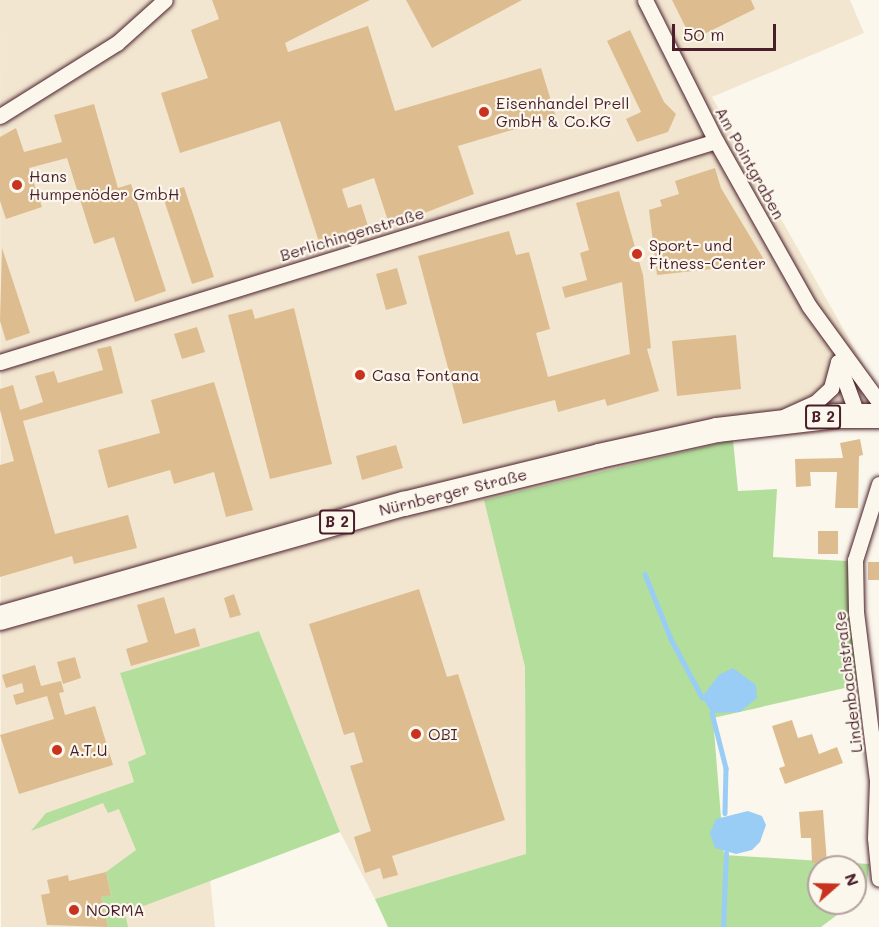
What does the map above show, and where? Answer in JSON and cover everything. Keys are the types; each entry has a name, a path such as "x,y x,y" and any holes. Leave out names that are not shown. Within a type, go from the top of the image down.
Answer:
{"main road":[{"name":"Nürnberger Straße","path":"10,615 461,489 680,438 767,424 868,415"},
{"path":"0,627 10,615"}],"street":[{"path":"0,116 117,43 165,0"},
{"name":"Am Pointgraben","path":"645,0 716,141 809,306 879,402"},
{"name":"Berlichingenstraße","path":"0,362 716,141"},
{"name":"Am Pointgraben","path":"832,338 838,362 868,415"},
{"path":"767,424 824,395 831,388 838,362"},
{"name":"Lindenbachstraße","path":"879,484 855,560 856,612 877,781 875,838 879,879"}],"shaded area":[{"path":"0,0 850,0 864,33 712,97 879,392 879,428 733,440 485,500 525,667 527,854 375,899 340,832 259,631 120,673 146,754 129,762 157,844 124,913 210,878 215,927 1,927"}],"green space":[{"path":"733,440 738,491 777,489 773,557 847,561 858,685 713,718 724,855 807,860 807,915 837,915 821,927 388,927 375,899 526,854 525,667 484,500"},
{"path":"259,631 340,832 125,913 128,927 108,927 101,897 111,894 106,872 136,850 119,809 108,813 103,803 31,831 46,813 134,782 128,762 146,754 120,673"}],"water":[{"path":"733,668 756,685 757,698 740,712 712,713 702,697 719,675"},
{"path":"748,811 762,816 766,825 760,842 752,850 736,854 715,848 710,833 716,819"}],"building":[{"path":"212,0 370,0 285,43 288,52 368,26 395,111 541,68 556,117 458,146 474,194 427,212 389,224 374,178 342,189 348,208 361,204 369,229 320,245 280,121 180,153 161,93 208,78 191,30 219,19"},
{"path":"406,0 522,0 432,48"},
{"path":"672,0 751,0 755,9 692,40"},
{"path":"630,30 664,102 676,114 668,132 637,142 626,119 641,112 607,41"},
{"path":"94,104 118,188 131,184 166,291 135,302 114,237 94,244 67,158 29,168 42,207 6,219 0,201 0,137 16,128 24,152 62,142 54,115"},
{"path":"715,168 721,188 766,263 657,275 649,210 662,206 660,200 679,194 675,181"},
{"path":"184,187 214,277 192,284 162,194"},
{"path":"619,191 643,275 651,348 647,349 659,391 607,406 605,399 558,412 555,400 463,424 418,256 509,231 516,255 529,252 550,329 536,333 548,377 630,354 622,282 565,298 562,287 587,280 580,253 589,250 576,203"},
{"path":"2,248 30,333 6,341 0,321"},
{"path":"397,268 407,304 386,310 376,274"},
{"path":"294,308 332,464 270,479 228,315 252,309 255,319"},
{"path":"197,327 205,352 182,359 174,334"},
{"path":"736,335 741,389 677,396 672,341"},
{"path":"111,346 123,393 23,421 55,534 128,515 137,548 74,564 72,556 0,577 0,465 14,461 0,410 0,389 13,385 20,410 43,402 35,376 54,371 58,383 103,370 97,349"},
{"path":"214,382 253,510 226,517 214,472 174,484 170,470 108,488 98,450 160,433 151,400"},
{"path":"860,439 863,455 859,456 858,508 835,508 837,472 810,472 811,486 796,487 795,459 843,458 840,443"},
{"path":"396,445 403,468 362,480 356,456"},
{"path":"818,531 838,531 838,554 818,554"},
{"path":"868,562 879,562 879,580 868,580"},
{"name":"OBI","path":"419,589 447,677 458,674 505,820 392,856 398,875 383,879 380,868 365,873 354,837 371,831 350,766 363,762 354,732 344,735 309,624"},
{"path":"234,594 241,615 230,618 224,598"},
{"path":"164,597 175,634 195,628 200,646 131,666 126,649 148,642 137,605"},
{"path":"75,657 81,678 63,684 57,662"},
{"name":"A.T.U","path":"35,665 41,686 61,681 64,692 59,693 65,715 95,706 113,765 19,794 0,735 54,719 47,696 16,705 13,695 24,692 22,683 6,688 2,675"},
{"path":"792,720 798,738 812,734 819,754 837,747 843,763 785,784 779,768 785,766 772,726"},
{"path":"823,810 826,855 812,855 811,838 801,838 799,812"},
{"name":"NORMA","path":"106,872 111,895 101,897 108,927 47,925 41,895 50,893 47,880 68,875 69,881"}],"waterway":[{"path":"645,574 671,639 702,697"},
{"path":"712,713 726,768 725,813"},
{"path":"723,927 726,853"}],"place":[{"name":"Eisenhandel Prell GmbH & Co.KG","path":"484,112"},
{"name":"Hans Humpenöder GmbH","path":"17,185"},
{"name":"Sport- und Fitness-Center","path":"637,254"},
{"name":"Casa Fontana","path":"360,375"},
{"name":"OBI","path":"416,734"},
{"name":"A.T.U","path":"57,750"},
{"name":"NORMA","path":"74,910"}]}
